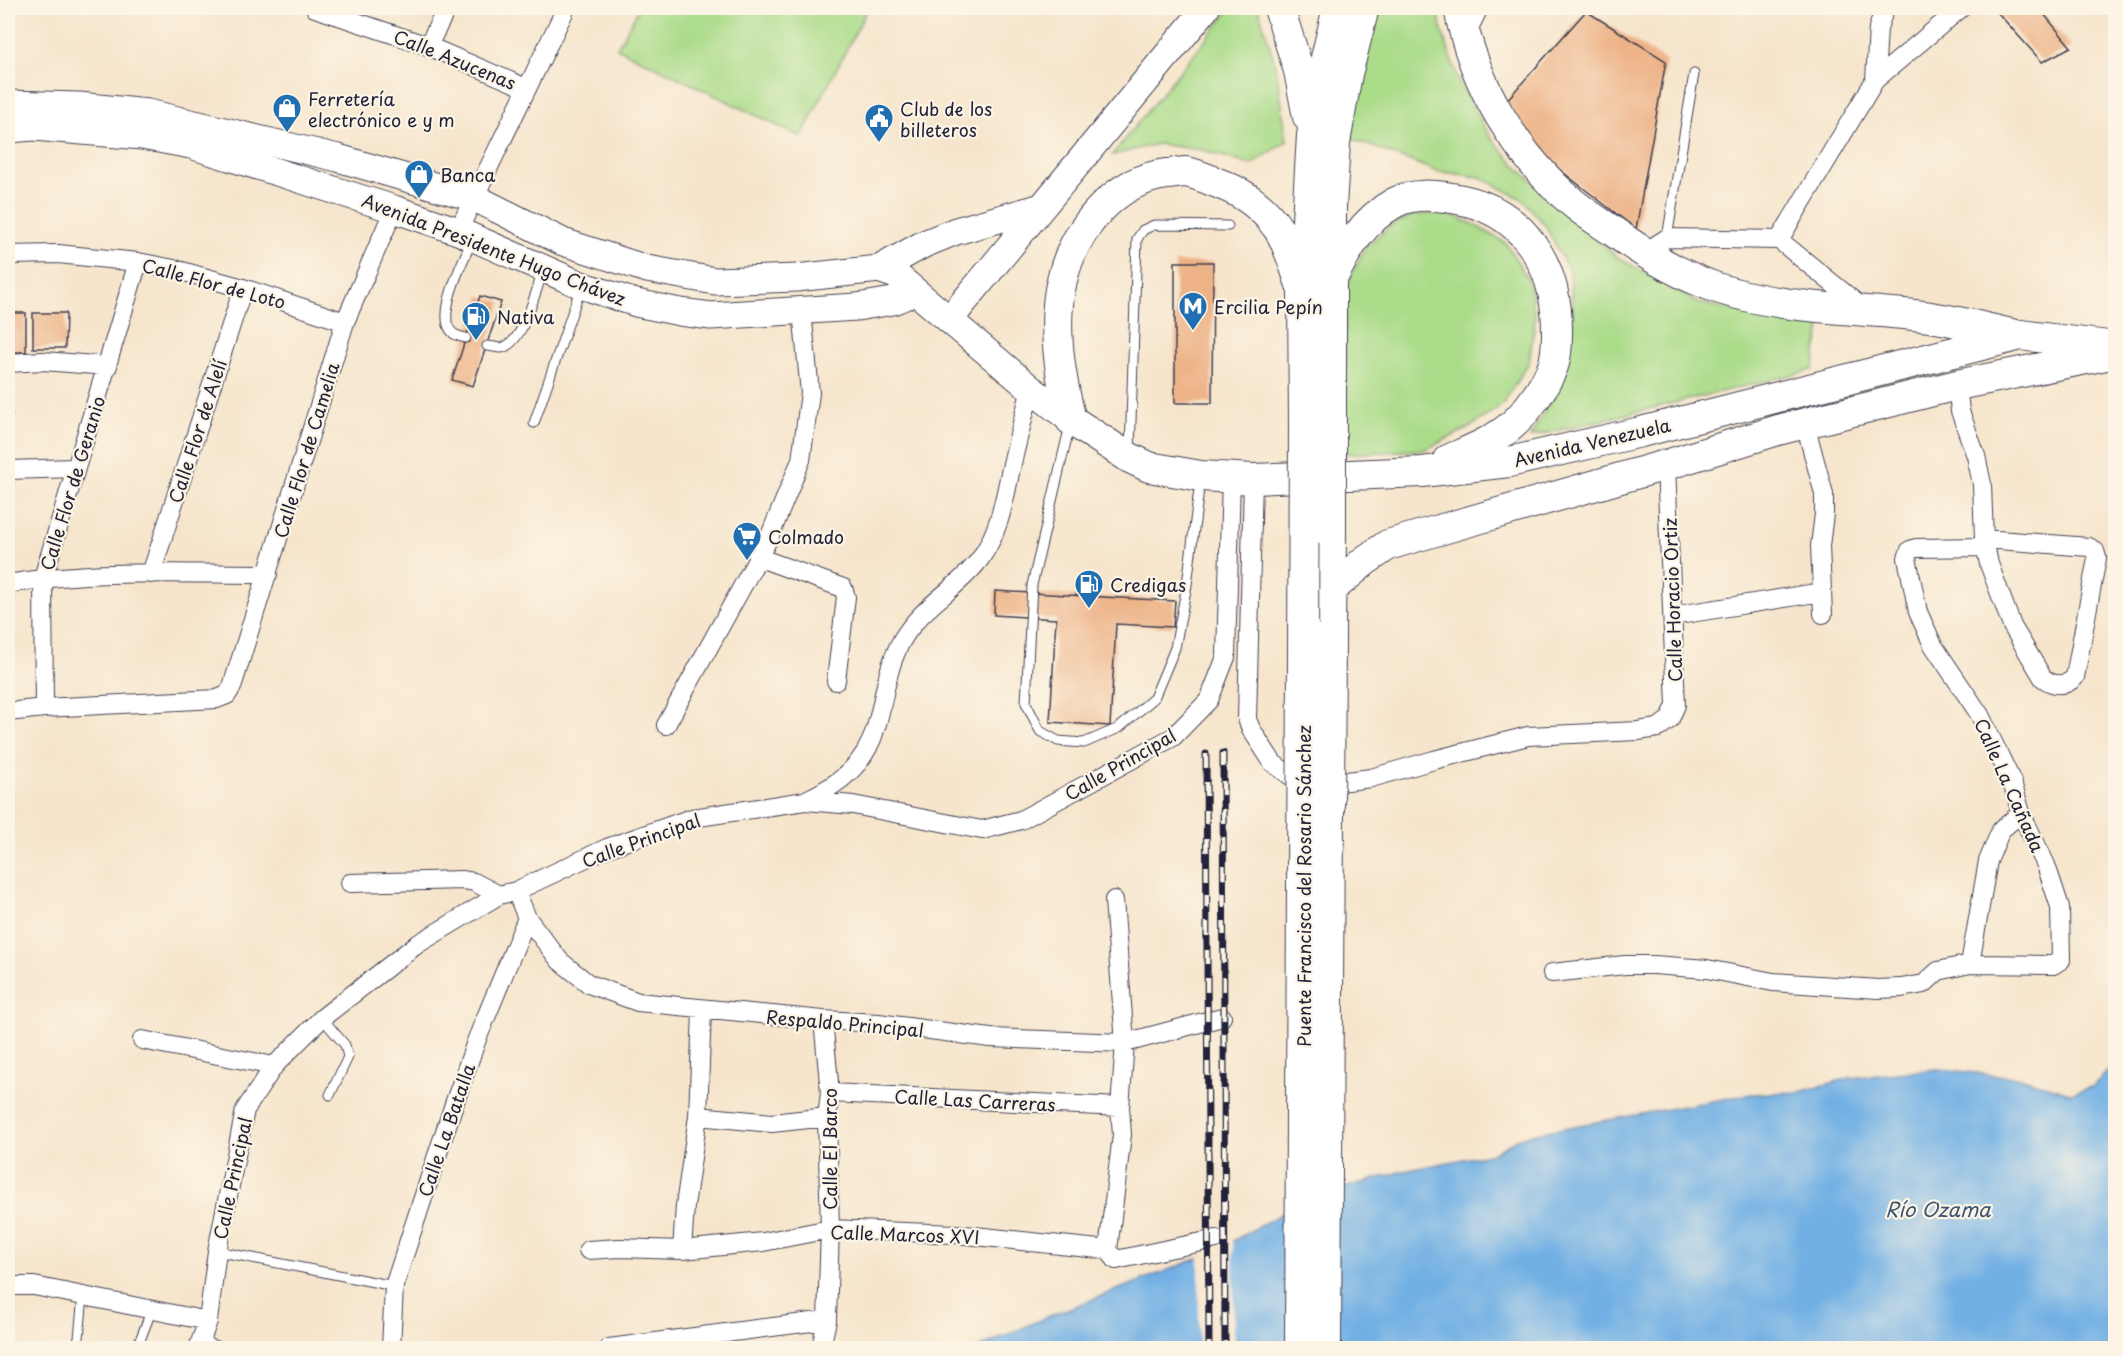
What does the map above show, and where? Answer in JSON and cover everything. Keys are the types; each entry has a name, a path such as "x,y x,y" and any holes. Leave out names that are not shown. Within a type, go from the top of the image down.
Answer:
{"main road":[{"path":"949,320 1206,8"},
{"path":"1279,8 1299,71 1312,135"},
{"path":"1303,290 1312,135 1324,66 1338,8"},
{"path":"1317,426 1317,345 1332,279 1331,207 1335,143 1347,74 1364,8"},
{"path":"1468,16 1480,76 1505,125 1535,166 1574,204 1655,245 1717,288 1756,298 1918,315 2021,335"},
{"name":"Avenida Presidente Hugo Chávez","path":"8,104 79,106 148,113 338,158 475,198 563,242 647,269 715,280 796,278 879,269"},
{"name":"Avenida Presidente Hugo Chávez","path":"8,129 34,127 142,136 191,145 394,209 465,235 581,285 636,303 711,316 875,304 893,301 914,292"},
{"path":"1071,420 1064,394 1058,312 1062,281 1072,250 1109,200 1131,184 1157,175 1185,172 1233,189 1260,206 1279,229 1303,290 1317,345"},
{"path":"1332,279 1358,233 1376,215 1396,202 1421,195 1472,201 1498,212 1519,228 1536,247 1548,280 1557,316 1557,343 1552,369 1533,400 1512,425 1488,443 1422,472"},
{"path":"879,269 924,244 956,231 1042,207"},
{"path":"879,269 896,275 1071,420"},
{"name":"Avenida Venezuela","path":"1071,420 1130,458 1149,467 1201,476 1242,478 1422,472 1509,462 1665,426 2021,335 2115,347"},
{"path":"1330,590 1366,560 1388,546 1778,430 1957,386 2115,353"},
{"name":"Puente Francisco del Rosario Sánchez","path":"1317,426 1331,534 1326,1348"},
{"name":"Puente Francisco del Rosario Sánchez","path":"1300,1348 1317,426"}],"street":[{"path":"428,46 447,8"},
{"path":"465,235 475,198 566,8"},
{"path":"1875,80 1878,28 1885,8"},
{"path":"1779,240 1875,80 1961,8"},
{"name":"Calle Azucenas","path":"323,9 428,46 526,88"},
{"name":"Calle Flor de Camelia","path":"44,708 217,699 226,695 232,687 345,322 394,209"},
{"path":"1655,245 1779,240 1867,311"},
{"name":"Calle Flor de Loto","path":"8,255 58,254 138,262 174,269 243,288 345,322"},
{"name":"Calle Flor de Geranio","path":"44,708 43,578 138,262"},
{"name":"Calle Flor de Alelí","path":"152,574 243,288"},
{"path":"666,725 769,538 801,460 810,393 802,311"},
{"path":"8,363 43,361 108,366"},
{"path":"1957,386 1960,411 1976,456 1982,484 1984,543 1989,564 2012,626 2043,678 2049,682 2064,685 2071,682 2075,677 2097,558 2095,551 2089,547 1984,543"},
{"path":"805,801 839,783 862,758 877,727 887,677 903,638 929,606 973,568 990,542 1002,514 1031,389"},
{"path":"1805,424 1824,494 1821,546 1823,614"},
{"name":"Calle Horacio Ortiz","path":"1242,478 1247,718 1251,729 1273,763 1292,777 1331,783 1371,778 1528,736 1638,731 1658,728 1670,718 1676,705 1666,465"},
{"path":"8,470 75,468"},
{"name":"Calle Principal","path":"199,1345 208,1321 217,1251 245,1110 274,1066 322,1018 416,945 507,893 607,848 692,818 805,801 853,805 982,830 1021,820 1173,737 1209,700 1226,657 1242,478"},
{"name":"Calle La Cañada","path":"1970,964 2053,965 2061,960 2060,907 2046,865 2021,813 2012,782 1980,715 1934,645 1918,612 1907,558 1909,553 1916,548 1984,543"},
{"path":"757,557 843,588 846,597 836,681"},
{"path":"8,585 43,578 152,574 268,574"},
{"path":"1672,616 1822,592"},
{"path":"8,712 44,708"},
{"path":"1552,973 1625,965 1654,965 1707,969 1773,982 1878,989 1924,984 1938,971 1970,964 1988,861 2001,830 2021,813"},
{"path":"350,883 463,880 507,893"},
{"name":"Respaldo Principal","path":"507,893 560,962 589,984 638,1002 702,1010 878,1023 990,1038 1125,1043 1222,1017"},
{"path":"1108,1250 1122,1135 1120,1107 1125,1043 1114,900"},
{"name":"Calle La Batalla","path":"391,1348 394,1286 477,1039 527,918"},
{"path":"682,1250 685,1206 698,1116 702,1010"},
{"name":"Calle El Barco","path":"820,1348 827,1320 830,1229 827,1117 830,1093 823,1020"},
{"path":"142,1040 274,1066"},
{"name":"Calle Las Carreras","path":"830,1093 1120,1107"},
{"path":"698,1116 772,1123 827,1117"},
{"name":"Calle Marcos XVI","path":"588,1250 619,1248 682,1250 763,1242 830,1229 956,1234 1108,1250 1116,1260 1216,1239"},
{"path":"8,1286 33,1286 208,1321"},
{"path":"609,1348 827,1320"}],"lane":[{"path":"1655,245 1694,74"},
{"path":"1130,458 1137,239 1143,230 1154,225 1228,226"},
{"path":"465,235 446,309 447,325 453,334 466,338"},
{"path":"487,346 501,348 513,342 522,330 544,269"},
{"path":"534,423 581,285"},
{"path":"1071,420 1032,585 1026,703 1040,731 1058,741 1084,743 1119,728 1154,698 1175,648 1187,585 1201,476"},
{"path":"322,1018 345,1045 348,1057 330,1095"},
{"path":"217,1251 394,1286"},
{"path":"74,1348 79,1338 83,1296"},
{"path":"137,1348 152,1309"},
{"path":"199,1345 222,1348"}],"green space":[{"path":"639,8 868,8 801,137 617,48"},
{"path":"1231,8 1258,8 1276,66 1287,141 1251,165 1202,150 1158,144 1112,155"},
{"path":"1377,8 1438,8 1441,28 1459,82 1491,138 1520,170 1617,257 1698,303 1821,326 1813,370 1530,437 1555,393 1568,357 1573,320 1570,273 1545,225 1522,199 1480,177 1436,171 1350,138 1366,46"},
{"path":"1447,213 1473,224 1506,243 1529,281 1535,319 1529,362 1502,405 1467,429 1424,450 1344,454 1345,289 1365,248 1390,226 1414,215"}],"water":[{"name":"Río Ozama","path":"2115,1066 2115,1348 978,1348 1042,1319 1212,1253 1286,1211 1326,1193 1404,1171 1494,1153 1516,1139 1536,1133 1751,1094 1800,1092 1849,1078 1938,1069 2023,1078 2070,1093 2092,1087"}],"pier":[{"path":"1233,1237 1234,1348 1199,1348 1199,1255"}],"building":[{"path":"2004,8 2039,8 2071,47 2042,62 1998,13"},
{"path":"1586,11 1666,61 1636,229 1542,156 1506,101"},
{"name":"Ercilia Pepín","path":"1175,262 1213,262 1212,403 1175,403"},
{"name":"Nativa","path":"480,296 501,302 473,386 452,380"},
{"path":"8,313 26,313 26,352 8,352"},
{"path":"33,313 66,313 65,348 33,348"},
{"path":"8,394 12,416 8,417"},
{"path":"995,591 1175,601 1173,627 1116,624 1110,726 1050,722 1056,619 994,615"}],"railway":[{"path":"1223,753 1225,1348"},
{"path":"1206,754 1209,1348"}],"place":[{"name":"Ferretería electrónico e y m","path":"287,134"},
{"name":"Club de los billeteros","path":"879,144"},
{"name":"Banca","path":"419,200"},
{"name":"Ercilia Pepín","path":"1193,332"},
{"name":"Nativa","path":"476,342"},
{"name":"Colmado","path":"747,562"},
{"name":"Credigas","path":"1089,610"}]}
